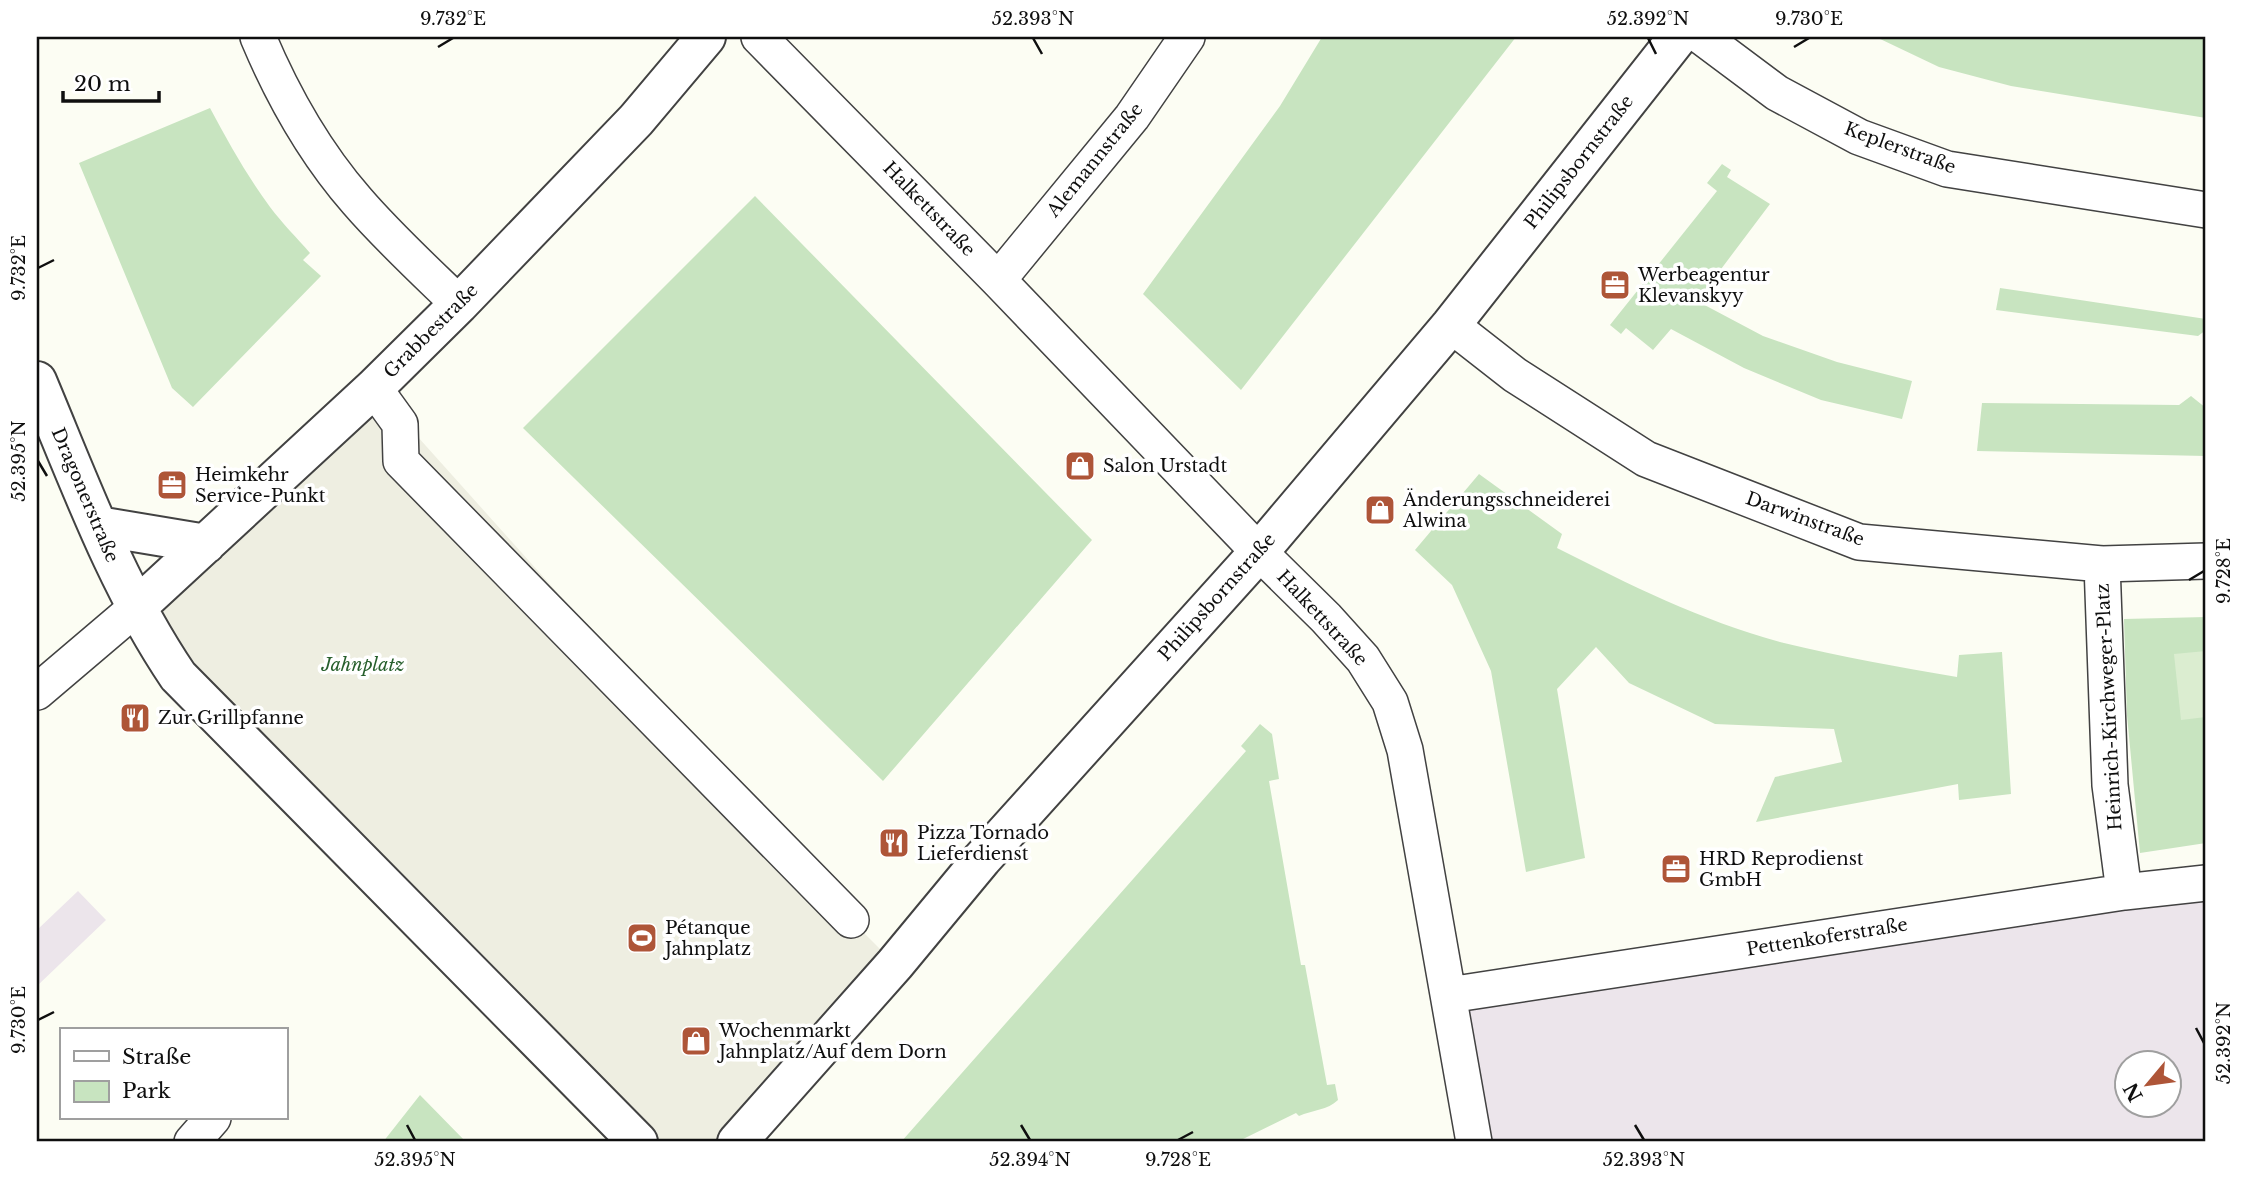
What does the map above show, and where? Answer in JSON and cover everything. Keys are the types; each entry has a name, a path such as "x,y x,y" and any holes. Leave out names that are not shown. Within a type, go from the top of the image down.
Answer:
{"street":[{"path":"258,37 270,67 308,134 356,201 459,303"},
{"name":"Grabbestraße","path":"137,607 374,388 459,303 636,120 706,37"},
{"name":"Halkettstraße","path":"759,37 998,280 1363,659 1390,702 1405,750 1474,1142"},
{"name":"Alemannstraße","path":"998,280 1132,117 1188,37"},
{"name":"Philipsbornstraße","path":"737,1142 895,964 982,859 1259,552 1451,325 1678,37"},
{"name":"Keplerstraße","path":"1702,37 1787,98 1859,137 1947,169 2206,210"},
{"name":"Darwinstraße","path":"1451,325 1515,375 1646,459 1859,542 2102,564 2206,561"},
{"name":"Dragonerstraße","path":"37,382 112,559 137,607"},
{"path":"374,388 400,424 401,461 851,920"},
{"path":"98,526 206,544"},
{"name":"Heinrich-Kirchweger-Platz","path":"2102,564 2110,785 2123,892"},
{"path":"37,692 137,607 157,645 178,676 638,1142"},
{"name":"Pettenkoferstraße","path":"1449,995 2123,892 2206,883"},
{"path":"192,1142 211,1120"}],"shaded area":[{"name":"Jahnplatz","path":"374,388 851,920 895,964 737,1142 638,1142 178,676 152,594"},
{"path":"2206,883 2206,1142 1474,1142 1449,995"},
{"path":"78,891 106,920 37,986 37,930"}],"green space":[{"path":"1322,37 1516,37 1241,390 1143,294 1280,106"},
{"path":"1876,37 2206,37 2206,118 2011,86 1939,67"},
{"path":"210,108 238,159 262,195 279,219 310,253 303,260 321,276 193,407 172,388 79,163"},
{"path":"1722,164 1731,170 1727,177 1770,204 1697,301 1763,336 1837,362 1912,381 1902,419 1821,400 1744,368 1671,329 1653,350 1626,328 1621,334 1610,325 1717,191 1707,183"},
{"path":"755,196 1092,540 883,781 523,428"},
{"path":"2000,288 2206,319 2206,330 2198,336 1996,310"},
{"path":"2191,396 2206,408 2206,456 1977,451 1982,403 2179,405"},
{"path":"1479,474 1562,534 1557,548 1640,589 1754,634 1870,662 1957,677 1959,655 2002,652 2011,794 1959,800 1958,784 1756,822 1775,777 1842,762 1834,729 1715,724 1629,683 1596,647 1557,689 1585,858 1526,872 1491,671 1452,585 1415,550"},
{"path":"2206,617 2206,843 2140,853 2127,715 2124,619"},
{"path":"2206,651 2206,717 2181,720 2174,654"},
{"path":"1260,724 1272,734 1279,779 1269,781 1301,965 1305,965 1327,1085 1335,1084 1338,1100 1325,1108 1299,1116 1296,1113 1237,1142 901,1142 1246,751 1241,746"},
{"path":"420,1095 466,1142 383,1142"}],"place":[{"name":"Werbeagentur Klevanskyy","path":"1615,285"},
{"name":"Salon Urstadt","path":"1080,466"},
{"name":"Heimkehr Service-Punkt","path":"172,485"},
{"name":"Änderungsschneiderei Alwina","path":"1380,510"},
{"name":"Zur Grillpfanne","path":"135,718"},
{"name":"Pizza Tornado Lieferdienst","path":"894,843"},
{"name":"HRD Reprodienst GmbH","path":"1676,869"},
{"name":"Pétanque Jahnplatz","path":"642,938"},
{"name":"Wochenmarkt Jahnplatz/Auf dem Dorn","path":"696,1041"}]}
